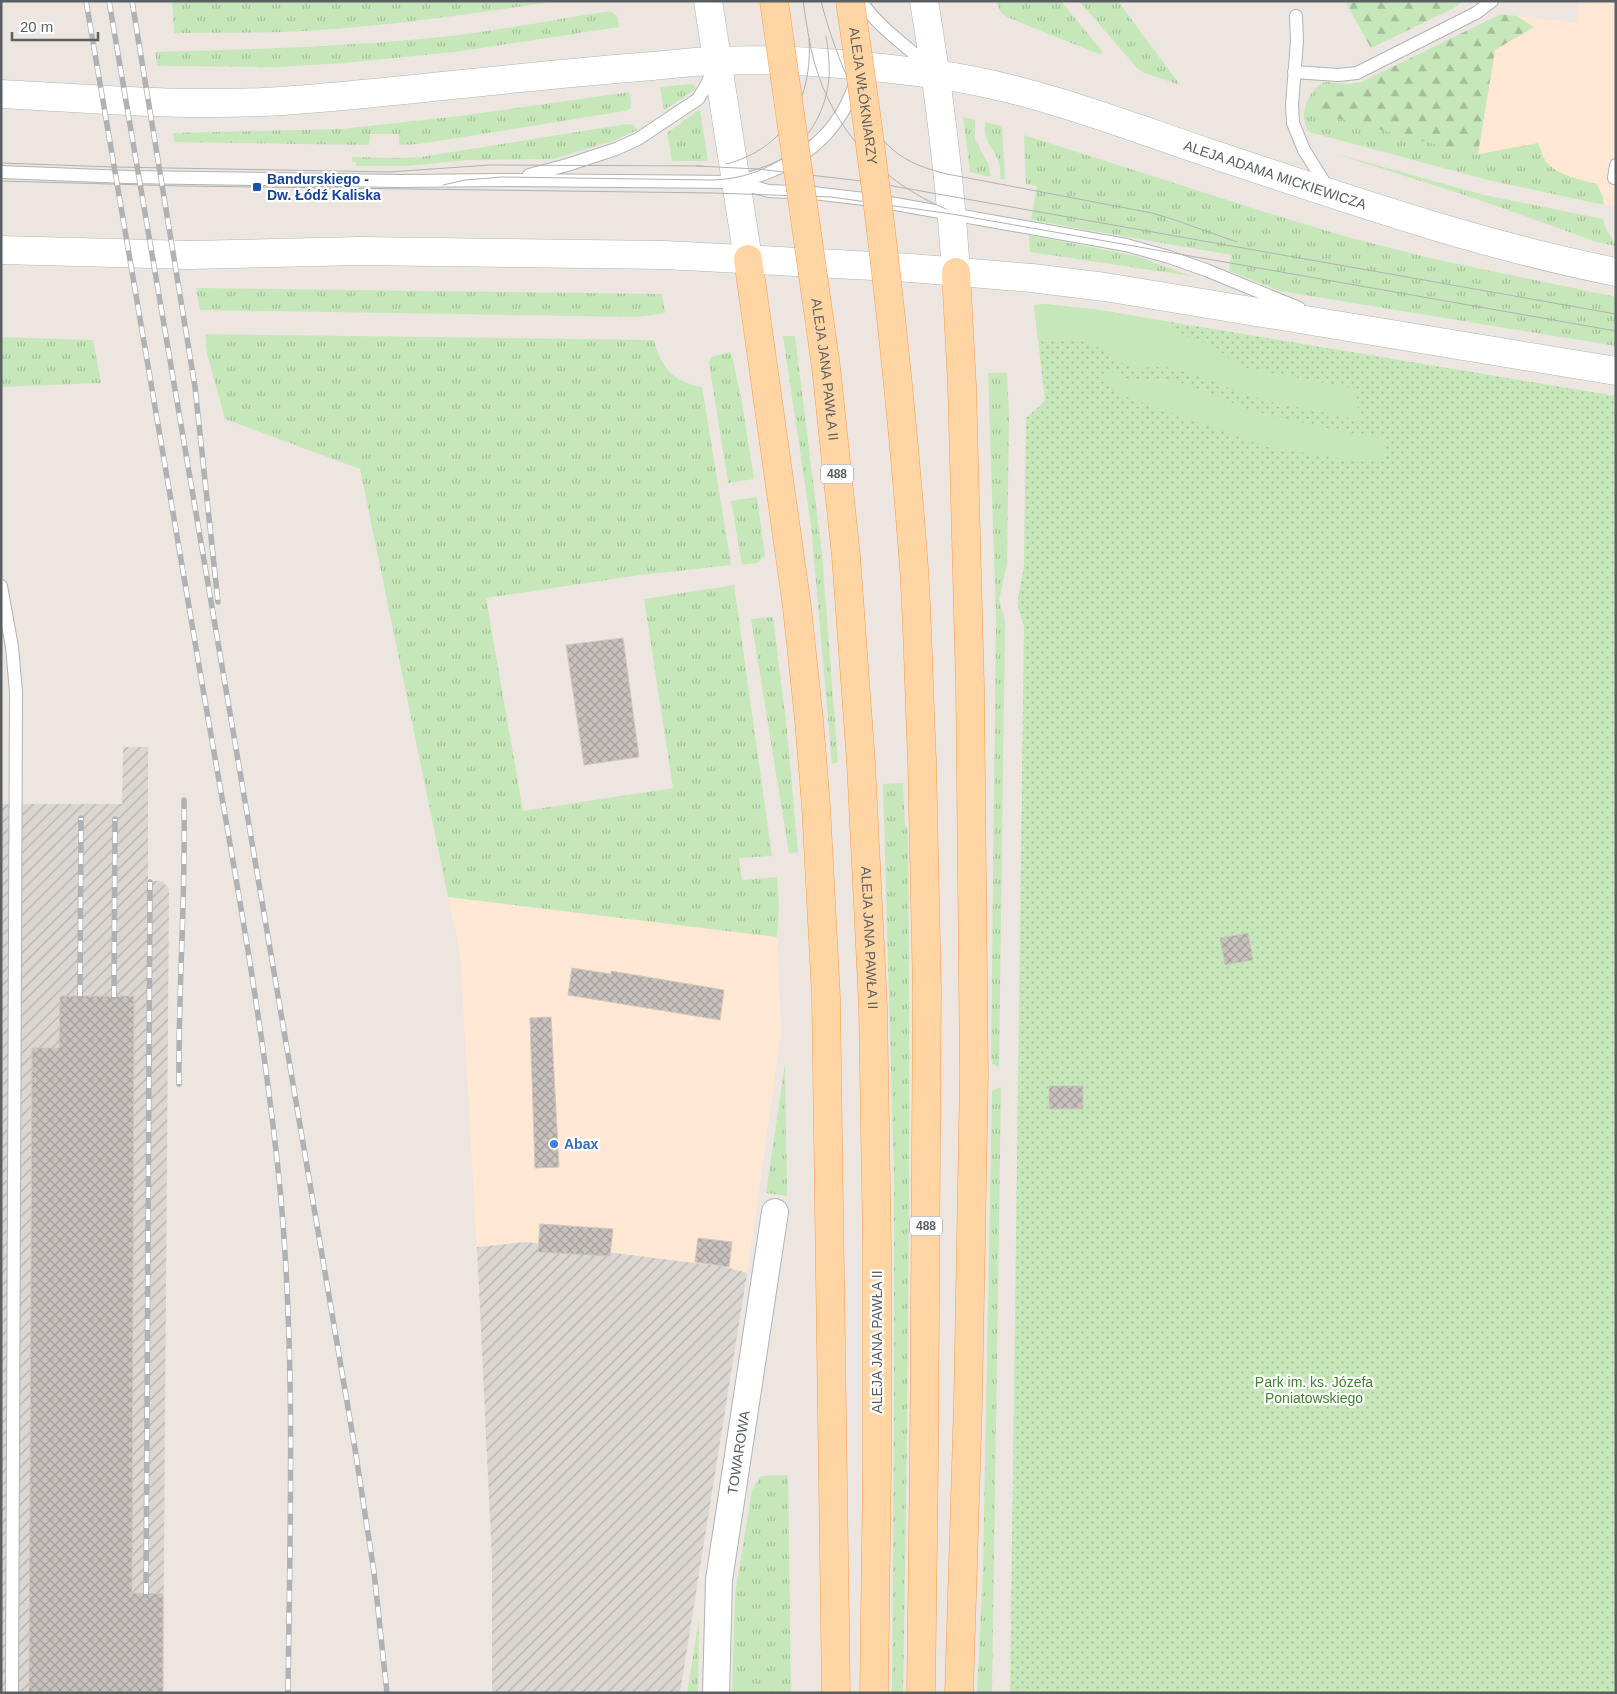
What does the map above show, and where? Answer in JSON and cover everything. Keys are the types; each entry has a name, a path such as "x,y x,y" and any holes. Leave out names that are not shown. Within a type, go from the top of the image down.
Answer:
{"main road":[{"path":"708,1 748,259 797,607 810,720 826,997 836,1693"},
{"name":"ALEJA JANA PAWŁA II","path":"774,1 831,414 846,556 861,763 873,1007 875,1122 877,1466 874,1693"},
{"name":"ALEJA WŁÓKNIARZY","path":"851,1 896,361 914,569 922,760 927,1000 921,1693"},
{"path":"924,1 936,74 952,214 956,272 962,386 970,686 974,1075 968,1402 959,1693"},
{"name":"ALEJA ADAMA MICKIEWICZA","path":"1,94 190,103 278,101 407,90 601,69 717,61 779,60 936,74 995,85 1075,107 1332,194 1523,250 1616,272"},
{"path":"1,250 190,255 359,251 665,255 1026,277 1105,287 1616,371"}],"street":[{"name":"TOWAROWA","path":"716,1693 719,1580 775,1212"}],"lane":[{"path":"1,172 401,181 736,182 761,176 790,163 815,146 833,125 847,104 853,90 859,66 859,43 851,1"},
{"path":"861,1 884,28 921,58 936,74"},
{"path":"1294,72 1338,75 1357,73 1476,13 1492,1"},
{"path":"1296,16 1297,41 1292,104 1293,123 1304,150 1332,194"},
{"path":"502,180 567,165 616,149 638,139 698,98 706,86 717,61"},
{"path":"1616,165 1614,178 1616,178"},
{"path":"1,181 26,173"},
{"path":"736,182 770,192 813,193 864,198 1148,250 1206,270 1277,300 1363,329"},
{"path":"1,586 12,647 16,692 12,1693"}],"shaded area":[{"path":"1616,1 1616,207 1475,177 1501,14 1578,23 1579,4"},
{"path":"123,747 148,747 148,881 162,881 169,889 163,1693 1,1693 1,804 122,804"},
{"path":"448,897 777,937 781,1033 747,1273 726,1267 526,1242 477,1247 460,951"},
{"path":"526,1242 726,1267 747,1273 680,1693 492,1693 492,1561 477,1247"}],"green space":[{"path":"172,1 556,1 454,16 352,27 284,32 174,33"},
{"path":"996,1 1061,1 1102,51 1101,55 1007,17 1001,13"},
{"path":"1079,1 1118,1 1180,85 1144,73 1137,68"},
{"path":"1345,1 1463,1 1454,8 1371,48"},
{"path":"610,11 617,16 619,27 455,52 343,63 279,67 157,66 155,52 303,47 413,40 490,31"},
{"path":"1501,14 1517,16 1534,27 1495,50 1478,153 1474,155 1311,111 1322,101"},
{"path":"1327,82 1360,83 1322,101 1474,155 1538,143 1545,160 1553,168 1571,177 1597,184 1603,197 1604,205 1488,180 1309,132 1304,117 1306,103 1316,87"},
{"path":"691,84 696,89 664,110 660,87"},
{"path":"630,92 631,108 625,111 419,144 399,145 399,134 370,134 369,145 174,142 173,133 341,129 460,116"},
{"path":"700,109 708,161 672,161 667,133"},
{"path":"963,117 975,120 975,140 988,163 991,177 970,172"},
{"path":"985,122 1002,126 1005,179 1000,179 1000,167 986,136"},
{"path":"627,124 633,125 637,130 616,140 553,159 467,160 407,166 356,166 356,162 352,162 352,157 421,157"},
{"path":"1024,135 1347,237 1434,259 1616,297 1616,346 1280,291 1229,271 1231,255 1031,220 1037,186 1026,184"},
{"path":"1333,153 1484,195 1603,219 1605,227 1616,246 1597,242 1477,199"},
{"path":"1029,235 1136,256 1191,276 1030,252"},
{"path":"196,288 662,294 665,313 638,317 200,310"},
{"name":"Park im. ks. Józefa Poniatowskiego","path":"1044,304 1099,310 1616,396 1616,1693 1010,1693 1024,626 1018,607 1018,598 1024,566 1026,418 1045,401 1034,305"},
{"path":"1044,304 1099,310 1169,322 1174,332 1213,346 1241,367 1356,389 1359,420 1271,402 1244,394 1186,371 1165,367 1133,368 1115,359 1093,344 1083,341 1038,338 1034,305"},
{"path":"205,334 654,340 660,358 670,372 683,381 702,387 731,565 640,575 486,598 523,811 673,788 644,599 734,585 772,856 739,858 742,880 777,877 779,908 777,937 448,897 360,469 225,419 207,354"},
{"path":"783,336 795,336 822,554 838,762 832,764 811,525"},
{"path":"1,337 93,340 101,383 1,387"},
{"path":"731,352 741,397 754,479 728,483 709,363 711,357"},
{"path":"1109,370 1132,380 1163,380 1182,383 1253,411 1340,431 1387,439 1384,461 1357,461 1267,447 1127,397 1102,381"},
{"path":"988,373 1007,373 1009,415 1007,564 999,600 1005,628 999,1067 992,1064 991,1055 996,617"},
{"path":"757,497 765,556 757,563 742,565 731,501"},
{"path":"773,617 786,721 798,852 789,853 751,619"},
{"path":"903,783 905,826 907,826 908,841 909,948 906,1480 903,1693 892,1693 894,1175 883,784"},
{"path":"785,1063 787,1196 766,1193"},
{"path":"1001,1087 992,1693 977,1693 983,1569 992,1091"},
{"path":"788,1475 791,1693 732,1693 735,1594 752,1490 761,1476"},
{"path":"699,1619 698,1693 687,1693"}],"building":[{"path":"623,638 639,757 584,765 566,645"},
{"path":"1248,933 1253,960 1225,965 1220,938"},
{"path":"572,968 611,974 611,971 724,990 720,1020 568,995"},
{"path":"60,996 134,996 132,1593 163,1594 163,1693 29,1693 32,1048 59,1048"},
{"path":"551,1017 559,1167 535,1168 530,1018"},
{"path":"1049,1086 1083,1086 1083,1109 1049,1109"},
{"path":"540,1224 613,1229 610,1256 538,1252"},
{"path":"698,1238 732,1242 729,1267 695,1262"}],"tram line":[{"path":"803,1 812,54 822,86 847,131 863,151 901,184 922,198 946,209"},
{"path":"821,1 839,58 858,101 880,136 892,149 911,162 947,174 1152,213 1237,242"},
{"path":"443,185 465,180 502,177 711,180 733,178 754,172 773,164 790,152 805,138 816,120 825,100 829,78 826,36"},
{"path":"726,164 747,157 765,146 780,133 791,118 800,101 806,81 809,61 809,39"},
{"path":"1,163 389,172 490,165 703,166"},
{"path":"696,166 758,169 870,182 1616,314"},
{"path":"1,181 182,186 713,193 831,197 952,214 1616,331"}],"railway":[{"path":"86,1 246,936 272,1117 284,1242 290,1371 291,1500 288,1693"},
{"path":"109,1 355,1449 374,1572 387,1693"},
{"path":"132,1 195,387 218,602"},
{"path":"179,1084 184,800"},
{"path":"80,996 81,818"},
{"path":"114,997 115,819"},
{"path":"146,1594 150,882"}],"place":[{"name":"Bandurskiego - Dw. Łódź Kaliska","path":"257,187"},
{"name":"Abax","path":"554,1144"}]}
